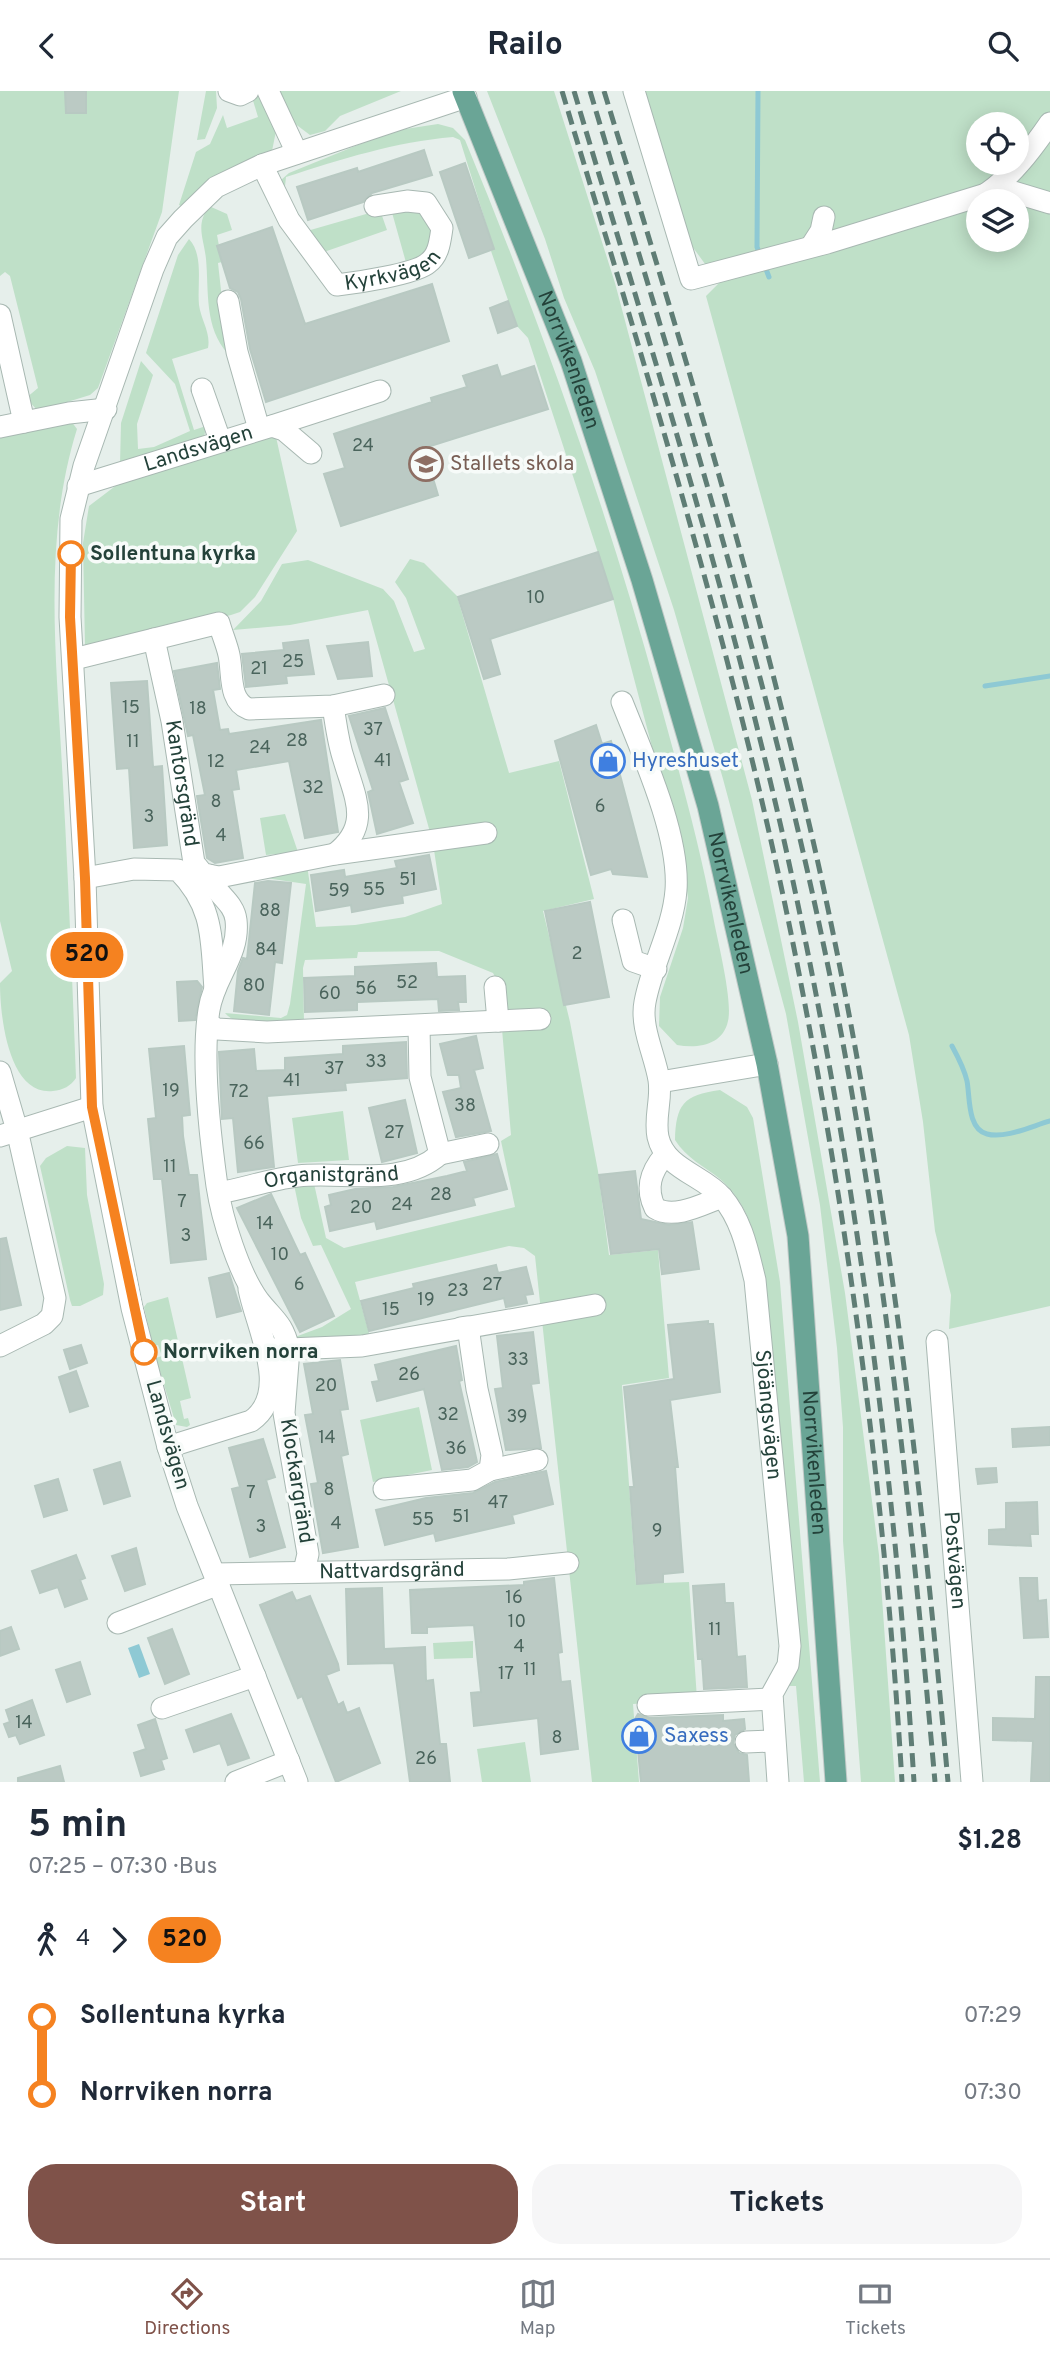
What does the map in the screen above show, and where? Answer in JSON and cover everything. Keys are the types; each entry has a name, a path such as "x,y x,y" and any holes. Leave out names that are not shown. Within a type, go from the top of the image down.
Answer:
{"main road":[{"name":"Norrvikenleden","path":"464,94 571,361 642,580 708,806 767,1064 798,1236 838,1782"}],"street":[{"path":"229,91 240,95 248,91"},
{"path":"268,91 297,153"},
{"path":"634,91 691,279 966,200"},
{"path":"0,427 106,409 153,269 167,237 216,187 262,165 464,94"},
{"path":"992,189 1025,156 1050,123"},
{"name":"Kyrkvägen","path":"262,165 289,220 337,285 375,279 427,265 438,250 442,228 426,203 407,201 375,206"},
{"path":"1029,197 1050,203"},
{"path":"812,246 821,231 824,217"},
{"path":"228,301 237,352 265,427 380,391"},
{"path":"0,315 24,422"},
{"path":"202,389 220,440"},
{"name":"Landsvägen","path":"106,409 78,487 71,519 70,617 85,878 92,1107 132,1308 168,1447 187,1506 297,1782"},
{"name":"Landsvägen","path":"78,487 265,427 284,430 311,453"},
{"path":"74,659 219,623 229,653 235,698 239,706 249,709 333,706 384,695"},
{"name":"Kantorsgränd","path":"154,639 172,721 194,863 208,886 205,905 215,991"},
{"path":"622,702 650,773 669,838 676,889 644,1004 660,1082 656,1123 658,1139 666,1156 654,1167 650,1184 655,1208 661,1212 677,1211 722,1196"},
{"path":"333,706 343,758 358,801 357,825 347,845 335,854"},
{"name":"Kantorsgränd","path":"208,886 219,877 335,854 486,833"},
{"name":"Kantorsgränd","path":"85,878 134,869 178,870 208,886"},
{"path":"208,886 234,909 236,922 235,948 215,991 208,1024 208,1078 219,1193 223,1213 248,1280 265,1349 362,1346 595,1305"},
{"path":"623,920 633,961 656,968"},
{"path":"495,986 498,1021"},
{"path":"208,1024 217,1029 267,1032 540,1019"},
{"path":"419,1025 420,1077 440,1154"},
{"path":"660,1082 767,1064"},
{"path":"0,1072 8,1133 55,1298 52,1316 44,1324 0,1346"},
{"path":"8,1133 92,1107"},
{"name":"Organistgränd","path":"219,1193 268,1180 302,1175 388,1175 425,1165 440,1154 488,1144"},
{"name":"Sjöängsvägen","path":"666,1156 722,1196 742,1230 756,1291 790,1646 788,1665 772,1699 778,1782"},
{"path":"248,1280 259,1300 285,1329 289,1349"},
{"path":"461,1328 468,1327 477,1389 490,1442 490,1470"},
{"name":"Postvägen","path":"937,1341 972,1782"},
{"name":"Klockargränd","path":"168,1447 251,1421 259,1416 270,1391 265,1349"},
{"name":"Klockargränd","path":"289,1349 284,1413 308,1554 304,1571"},
{"path":"384,1489 463,1482 490,1470 537,1460"},
{"name":"Nattvardsgränd","path":"118,1623 217,1579 304,1571 508,1569 568,1563"},
{"path":"165,1714 257,1681"},
{"path":"648,1705 772,1699"},
{"path":"746,1742 774,1741"},
{"path":"236,1782 289,1761"}],"green space":[{"path":"0,91 179,91 162,212 98,388 90,395 38,411 26,398 38,388 10,276 5,272 0,276"},
{"path":"206,91 216,91 217,108 205,139 197,140"},
{"path":"279,91 401,91 340,116 325,131 310,135 294,123"},
{"path":"487,91 554,91 615,283 752,800 798,1022 845,1293 879,1555 895,1782 861,1782 843,1541 843,1427 837,1348 820,1205 786,1014 674,610 595,371 564,298 545,239"},
{"path":"642,91 1050,91 1050,1306 949,1329 951,1295 935,1231 923,1122 909,1035 706,296 719,283 686,238"},
{"path":"257,92 262,95 276,131 272,151 183,207 179,205 196,152 210,144 223,115 227,128 258,117 251,94"},
{"path":"438,124 453,128 465,140 493,208 570,415 638,624 695,832 727,985 728,1021 721,1035 708,1043 677,1045 659,1026 660,997 683,928 688,898 684,868 613,599 528,338 517,326 491,251 494,249 460,140 453,137 410,143 307,170 286,177 284,196 281,180 289,173 392,131"},
{"path":"209,206 227,214 232,230 217,235 222,262 218,263 228,354 220,344 209,309 201,226"},
{"path":"411,207 427,220 431,237 429,252 407,266 391,209"},
{"path":"380,210 387,230 324,252 307,231"},
{"path":"189,239 197,253 199,305 208,337 208,348 172,359 194,430 206,426 204,438 120,464 121,423 141,361 153,375 137,424 138,449 154,447 190,431 175,384 146,353 178,255"},
{"path":"71,421 77,429 59,512 55,639 76,1078 66,1087 53,1091 38,1089 26,1081 16,1067 5,1033 0,997 0,983 12,971 0,921 0,437"},
{"path":"266,434 276,437 297,531 255,597 240,612 231,615 96,648 85,647 83,543 89,506 118,484"},
{"path":"410,559 424,563 457,596 509,773 559,761 594,899 543,911 570,1022 598,1171 609,1255 658,1250 669,1378 622,1385 636,1584 689,1582 697,1699 633,1704 639,1782 592,1782 535,1256 524,1248 509,1246 355,1282 370,1337 304,1341 295,1337 322,1327 351,1309 321,1245 313,1246 301,1218 293,1180 313,1179 326,1238 344,1248 515,1207 501,1141 511,1135 498,982 493,973 439,951 358,952 357,958 305,960 304,1023 251,1025 232,1019 225,1013 281,1018 287,1015 290,1004 306,884 252,876 307,865 316,927 355,925 405,917 442,904 433,843 368,610 290,625 233,630 261,601 282,564 308,560 383,589 394,601 414,652 425,649 406,598 395,582"},
{"path":"285,814 298,852 266,855 260,818"},
{"path":"720,1090 747,1107 753,1118 780,1282 820,1782 804,1782 796,1686 784,1686 759,1254 753,1230 737,1198 720,1179 684,1152 675,1140 677,1118 684,1104 698,1095"},
{"path":"343,1111 349,1160 298,1163 292,1118"},
{"path":"67,1146 85,1148 87,1195 104,1284 103,1295 80,1306 72,1306 70,1300 40,1166 46,1158"},
{"path":"168,1297 191,1398 180,1401 184,1419 188,1418 190,1425 187,1427 176,1425 156,1358 162,1356 158,1345 153,1346 144,1307 147,1303"},
{"path":"419,1407 432,1470 373,1482 360,1420"},
{"path":"473,1641 473,1658 434,1659 433,1643"},
{"path":"525,1742 531,1782 482,1782 477,1749"}],"water":[{"path":"139,1644 150,1674 139,1678 128,1648"}],"building":[{"path":"65,91 86,91 86,113 66,113"},
{"path":"424,150 432,175 372,193 363,202 308,220 297,187 357,168 358,172"},
{"path":"465,163 494,249 469,258 440,172"},
{"path":"272,227 305,324 432,284 449,341 266,402 250,349 241,299 238,292 230,288 217,246"},
{"path":"508,301 517,326 498,333 490,308"},
{"path":"497,365 501,377 534,366 548,409 424,448 438,495 341,526 324,474 345,468 334,434 432,402 431,398 467,387 463,376"},
{"path":"598,552 613,599 490,639 500,674 484,679 458,597"},
{"path":"308,640 314,674 286,676 287,683 246,687 242,654 284,650 283,643"},
{"path":"368,642 372,676 338,679 327,646"},
{"path":"217,663 220,689 213,690 220,730 228,729 229,734 321,720 338,832 305,838 289,761 236,770 239,789 232,790 243,858 215,863 207,858 197,796 205,795 193,735 188,736 174,671"},
{"path":"147,681 153,767 162,766 167,845 134,848 129,768 117,769 111,683"},
{"path":"385,708 408,779 399,782 413,823 377,834 368,792 373,790 349,716"},
{"path":"596,725 602,744 611,741 647,877 613,874 611,869 591,875 555,741"},
{"path":"429,855 436,889 402,896 403,903 352,912 351,905 316,911 311,875 344,870 345,877 397,868 395,861"},
{"path":"255,883 291,883 282,963 275,962 269,1015 234,1011 238,971 243,958 247,959"},
{"path":"590,902 609,997 564,1005 545,911"},
{"path":"436,963 437,977 465,976 466,1002 458,1002 459,1010 439,1011 438,999 357,1002 357,1010 305,1012 304,978 355,976 355,967"},
{"path":"197,981 202,987 195,1020 179,1021 177,982"},
{"path":"476,1036 483,1068 474,1070 491,1131 456,1137 443,1092 461,1088 459,1075 448,1075 440,1044"},
{"path":"406,1042 407,1078 345,1083 346,1090 267,1096 274,1167 238,1172 233,1118 222,1119 219,1052 254,1049 256,1071 285,1070 285,1058 343,1054 343,1046"},
{"path":"184,1046 190,1115 182,1116 183,1136 189,1175 197,1175 206,1259 171,1263 162,1179 154,1179 148,1119 156,1118 149,1049"},
{"path":"405,1100 417,1153 382,1162 369,1108"},
{"path":"497,1154 507,1189 473,1198 475,1205 377,1229 375,1221 330,1231 325,1207 331,1205 329,1195 355,1189 393,1187 447,1176 467,1171 464,1162"},
{"path":"635,1171 641,1219 669,1225 692,1222 699,1269 662,1274 659,1249 611,1254 599,1175"},
{"path":"271,1194 300,1255 305,1253 334,1316 300,1332 237,1208"},
{"path":"6,1238 21,1305 0,1310 0,1239"},
{"path":"496,1265 498,1273 526,1267 533,1294 525,1295 527,1303 506,1307 504,1298 369,1331 361,1301 414,1288 413,1284"},
{"path":"229,1273 241,1311 217,1317 209,1278"},
{"path":"708,1321 708,1324 713,1324 720,1392 670,1400 678,1467 675,1467 683,1572 663,1574 663,1582 637,1584 630,1487 634,1487 624,1387 674,1379 668,1325"},
{"path":"533,1332 539,1383 531,1384 541,1448 506,1450 495,1389 503,1388 497,1336"},
{"path":"81,1345 87,1363 70,1369 64,1350"},
{"path":"456,1346 462,1380 459,1381 477,1462 468,1467 442,1470 424,1389 377,1401 372,1382 379,1381 375,1365"},
{"path":"340,1360 348,1409 340,1410 348,1454 341,1456 358,1547 323,1553 311,1484 318,1483 305,1415 313,1414 304,1364"},
{"path":"76,1371 88,1406 70,1412 59,1377"},
{"path":"1050,1427 1050,1445 1013,1447 1012,1429"},
{"path":"263,1439 275,1477 266,1480 285,1547 250,1557 232,1489 240,1487 229,1448"},
{"path":"120,1462 130,1496 104,1504 94,1470"},
{"path":"996,1468 997,1482 978,1484 976,1469"},
{"path":"546,1471 553,1504 512,1515 514,1523 436,1541 434,1533 385,1545 376,1510 426,1498 473,1493 495,1482"},
{"path":"58,1479 67,1510 44,1517 35,1486"},
{"path":"1037,1502 1038,1534 1030,1534 1031,1546 989,1544 989,1530 1006,1529 1006,1503"},
{"path":"136,1548 145,1584 125,1591 112,1556"},
{"path":"76,1555 85,1578 80,1580 87,1599 65,1607 58,1587 40,1593 32,1571"},
{"path":"554,1578 562,1652 558,1653 561,1682 570,1681 578,1749 541,1754 538,1718 474,1726 471,1693 481,1692 474,1625 427,1627 427,1633 412,1633 410,1590 524,1585 524,1582"},
{"path":"1020,1578 1037,1578 1038,1601 1046,1600 1048,1637 1024,1638"},
{"path":"724,1584 725,1603 733,1603 737,1657 745,1656 747,1687 704,1689 702,1659 698,1659 693,1586"},
{"path":"382,1588 384,1649 425,1647 426,1681 433,1680 440,1744 446,1744 450,1782 410,1782 394,1663 348,1664 346,1589"},
{"path":"292,1592 296,1601 310,1596 338,1664 339,1670 326,1675 338,1705 343,1702 347,1713 359,1708 380,1763 336,1782 302,1696 298,1698 260,1605"},
{"path":"11,1627 19,1649 0,1656 0,1631"},
{"path":"172,1629 189,1674 165,1684 148,1638"},
{"path":"80,1662 90,1694 67,1702 56,1670"},
{"path":"1036,1677 1050,1677 1050,1782 1031,1782 1033,1741 993,1740 993,1718 1035,1719"},
{"path":"32,1700 44,1735 20,1744 16,1735 9,1737 4,1724 10,1722 6,1710"},
{"path":"231,1714 249,1758 228,1765 220,1743 194,1752 186,1730"},
{"path":"638,1714 649,1718 723,1715 723,1721 744,1719 745,1729 735,1735 733,1743 739,1753 747,1755 749,1782 641,1782 635,1719"},
{"path":"155,1719 167,1758 161,1760 164,1769 141,1776 134,1753 146,1749 138,1725"},
{"path":"60,1766 64,1782 18,1782 18,1778"}],"waterway":[{"path":"758,91 757,247 760,255"},
{"path":"764,264 769,277"},
{"path":"985,686 1050,676"},
{"path":"952,1046 966,1076 973,1119 981,1131 1002,1135 1050,1121"}],"railway":[{"path":"562,91 662,425 724,649 779,875 802,989 837,1186 865,1384 887,1583 902,1782"},
{"path":"574,91 710,549 759,734 806,945 829,1064 867,1302 895,1542 914,1782"},
{"path":"590,91 721,533 780,756 831,981 866,1180 894,1380 935,1782"},
{"path":"604,91 686,363 763,636 834,938 857,1058 895,1298 924,1540 948,1782"}],"bus line":[{"name":"520","path":"71,554 70,617 85,878 92,1107 132,1308 144,1352"}],"place":[{"name":"Stallets skola","path":"426,464"},
{"name":"Sollentuna kyrka","path":"71,554"},
{"name":"Hyreshuset","path":"608,761"},
{"name":"Norrviken norra","path":"144,1352"},
{"name":"Saxess","path":"639,1736"}]}
